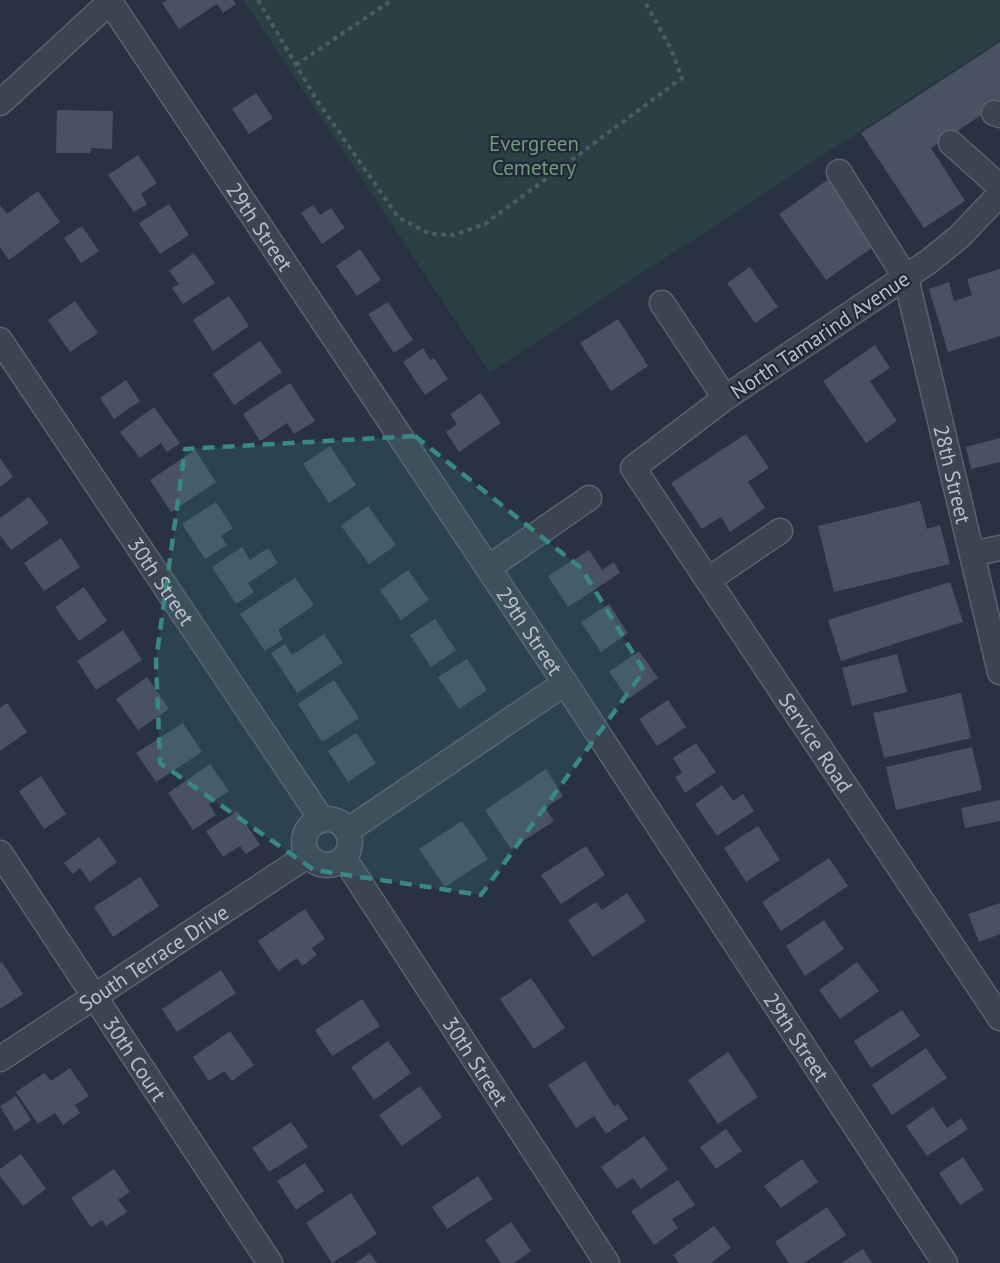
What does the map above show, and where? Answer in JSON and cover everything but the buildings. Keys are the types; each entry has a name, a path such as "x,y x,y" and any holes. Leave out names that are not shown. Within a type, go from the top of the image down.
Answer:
{"street":[{"path":"0,103 111,1"},
{"name":"29th Street","path":"111,1 565,683 945,1263"},
{"path":"951,143 1000,188"},
{"name":"28th Street","path":"839,172 906,278 1000,672"},
{"name":"North Tamarind Avenue","path":"633,468 725,398 906,278 959,237 1000,194"},
{"path":"662,303 725,398"},
{"name":"30th Street","path":"0,340 322,820"},
{"name":"Service Road","path":"633,468 1000,1018"},
{"path":"488,568 589,498"},
{"path":"708,580 780,531"},
{"path":"972,554 1000,548"},
{"path":"347,831 565,683"},
{"path":"322,820 336,821 347,831 350,845 344,858 332,865 325,865 308,855 305,848 306,834 316,823 322,820"},
{"name":"30th Court","path":"0,853 270,1263"},
{"name":"South Terrace Drive","path":"0,1059 308,855"},
{"name":"30th Street","path":"344,858 607,1263"}],"path":[{"path":"258,0 316,99 398,217 430,234 454,235 485,224 682,78 670,47 644,0"},
{"path":"296,65 392,0"}],"highlighted area":[{"path":"415,436 582,569 644,671 481,895 314,870 160,763 156,661 185,449"}],"green space":[{"name":"Evergreen Cemetery","path":"243,0 1000,0 1000,40 490,372"}]}
